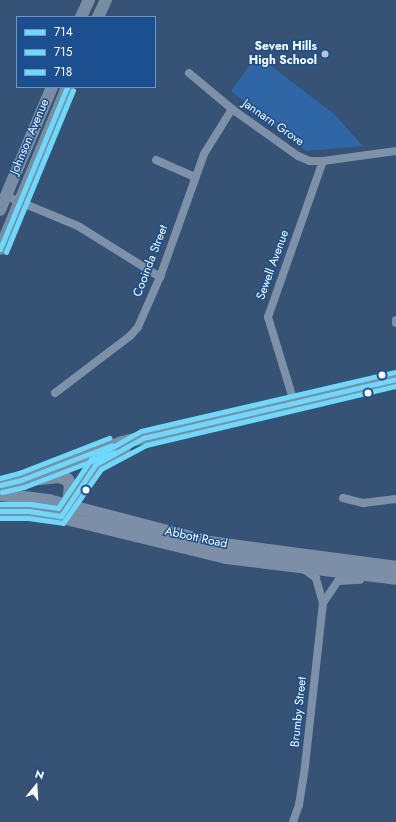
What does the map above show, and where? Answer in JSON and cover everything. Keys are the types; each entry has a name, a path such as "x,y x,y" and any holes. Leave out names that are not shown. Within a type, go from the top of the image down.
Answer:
{"main road":[{"path":"82,16 89,0"},
{"path":"98,16 106,0"},
{"name":"Johnson Avenue","path":"0,210 52,88"},
{"name":"Johnson Avenue","path":"0,249 67,88"},
{"path":"0,485 21,480 121,442 396,379"},
{"path":"64,511 96,464 143,438"},
{"path":"21,480 64,477 70,485 64,511"},
{"name":"Abbott Road","path":"0,494 27,496 64,511 194,551 396,578"},
{"name":"Abbott Road","path":"0,511 64,511 209,542 396,567"}],"street":[{"name":"Jannarn Grove","path":"189,73 232,109 298,156 310,161 323,161 396,151"},
{"name":"Cooinda Street","path":"55,393 130,336 138,327 160,278 195,177 211,140 232,109"},
{"path":"156,160 195,177"},
{"name":"Sewell Avenue","path":"294,402 268,317 323,161"},
{"path":"6,196 78,226 160,278"},
{"path":"343,498 362,503 396,499"},
{"name":"Brumby Street","path":"293,822 299,805 305,766 323,603 316,578 298,566"},
{"name":"Brumby Street","path":"323,603 338,581 350,579 375,581 396,578"}],"shaded area":[{"path":"257,55 334,114 363,146 306,151 231,91"}],"transit line":[{"path":"0,249 67,88"},
{"path":"6,252 73,90"},
{"name":"718","path":"0,504 30,504 58,508 91,459 141,431 394,372"},
{"name":"714","path":"0,511 29,511 61,516 96,464 143,438 396,379"},
{"name":"715","path":"0,518 28,518 63,523 101,469 146,445 396,386"},
{"name":"718","path":"0,478 19,473 109,438"},
{"name":"714","path":"0,485 21,480 112,445"},
{"name":"715","path":"2,492 24,487 115,452"}],"place":[{"name":"Seven Hills High School","path":"325,54"}]}
